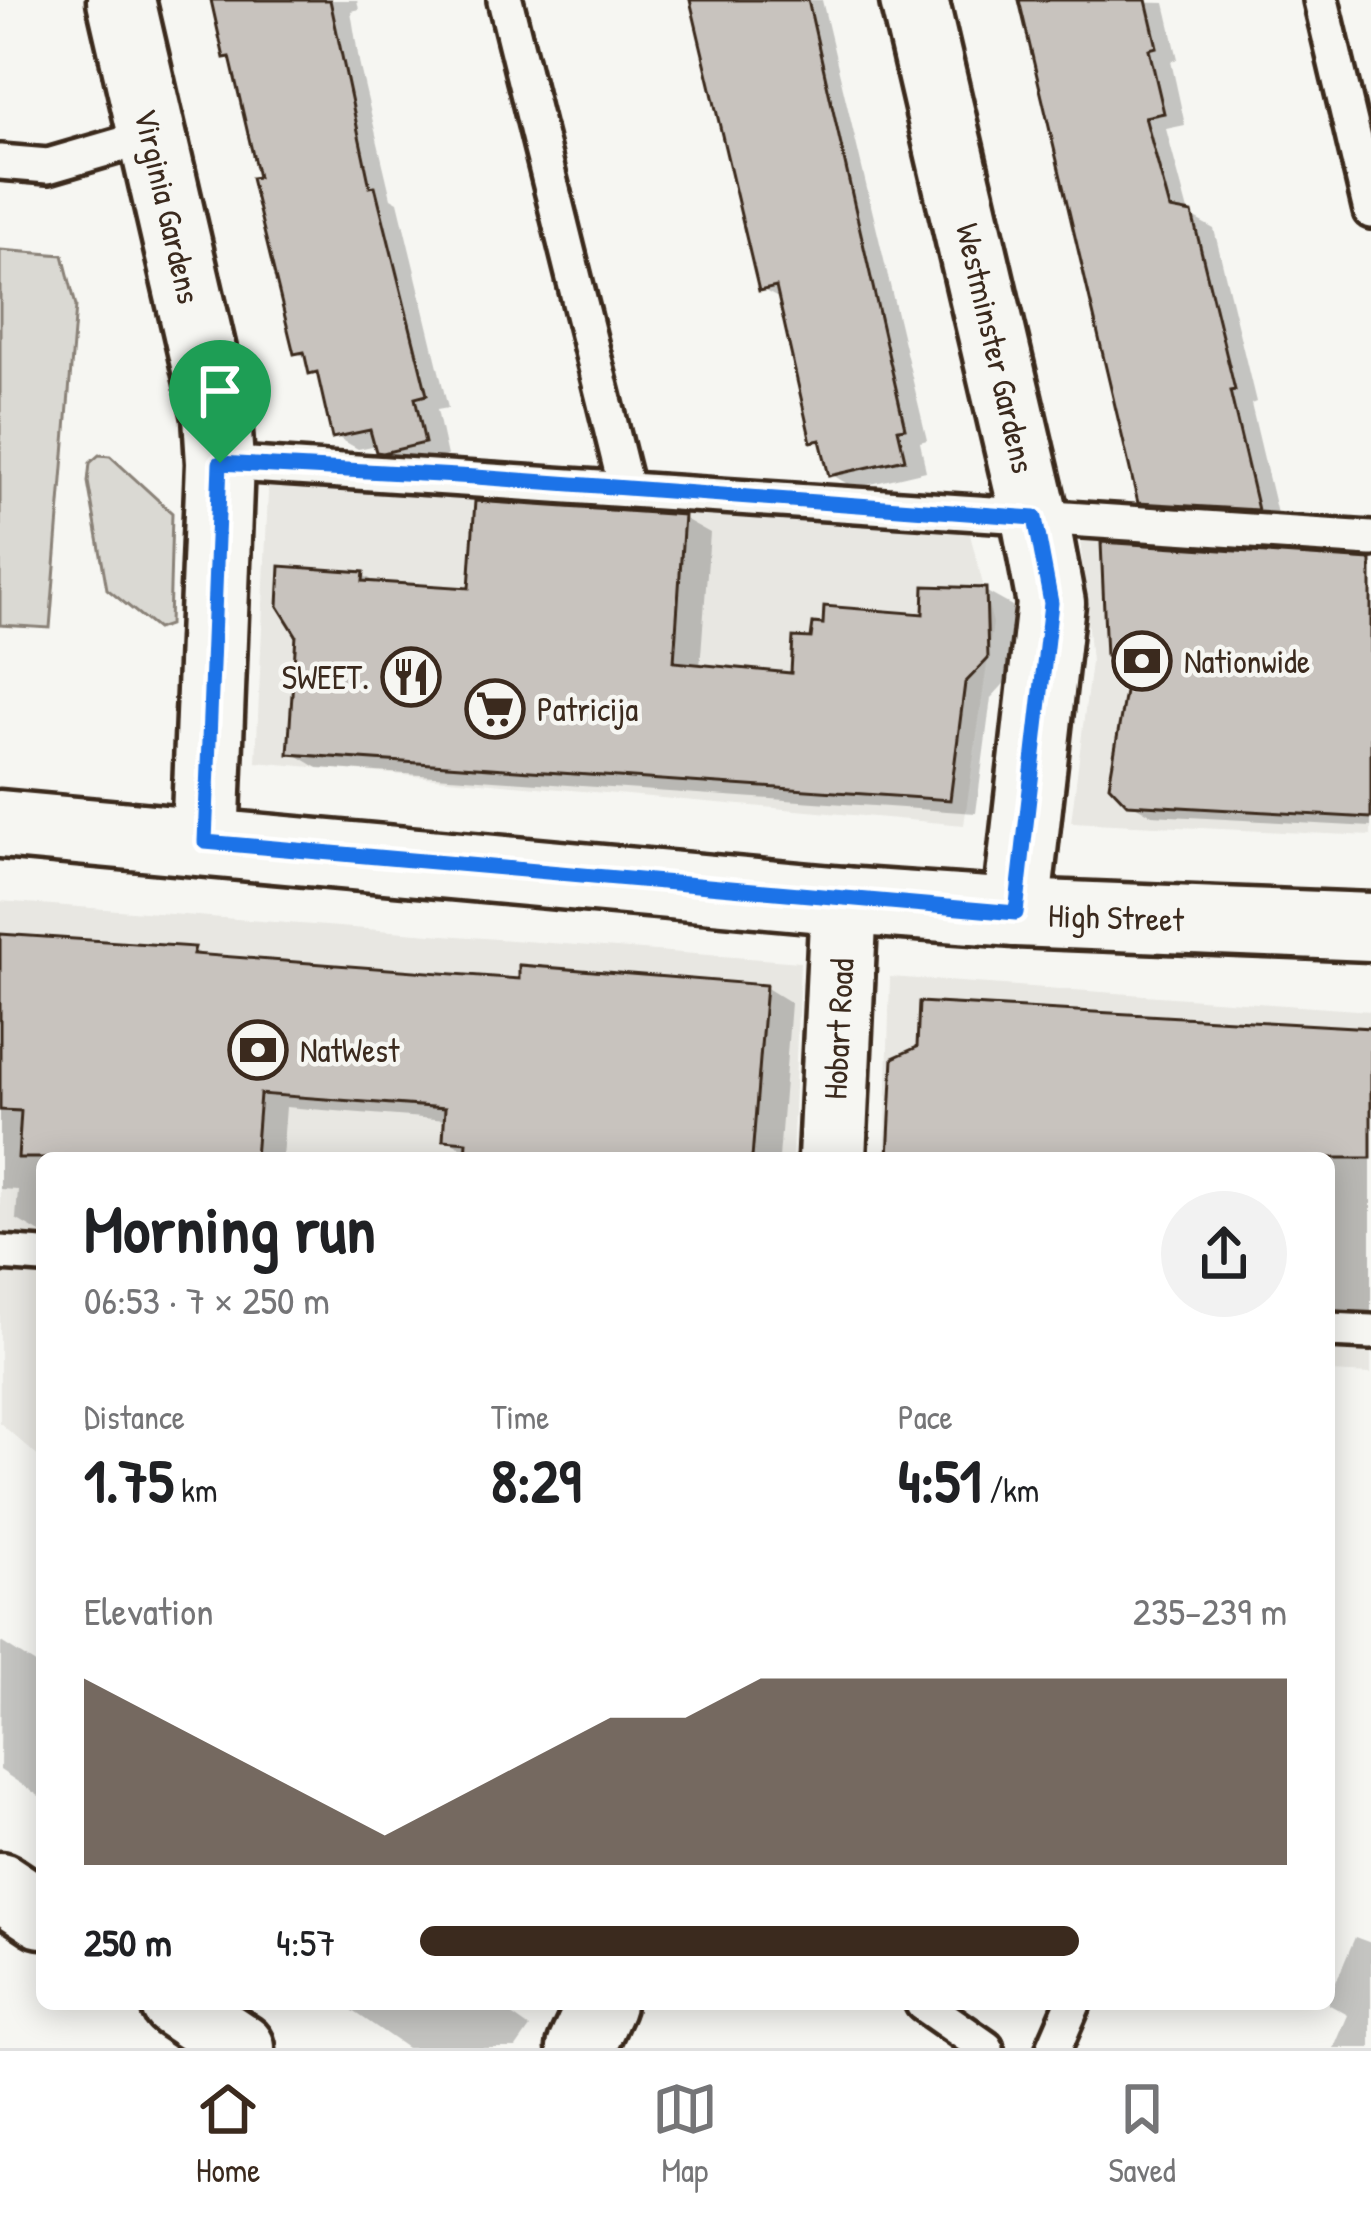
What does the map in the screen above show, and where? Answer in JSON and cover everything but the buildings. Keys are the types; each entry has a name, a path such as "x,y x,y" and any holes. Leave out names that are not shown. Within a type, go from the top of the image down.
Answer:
{"street":[{"name":"Virginia Gardens","path":"121,0 217,416 220,463 205,842"},
{"name":"Westminster Gardens","path":"914,0 1051,603 1016,913"},
{"name":"High Street","path":"0,824 844,901 1371,927"},
{"name":"Hobart Road","path":"832,1152 844,901"},
{"path":"0,1886 36,1910"},
{"path":"185,2010 241,2048"},
{"path":"581,2048 599,2010"}],"lane":[{"path":"505,0 626,488"},
{"path":"1322,0 1371,211"},
{"path":"0,163 48,166 152,136"},
{"path":"220,463 1371,538"},
{"path":"0,1253 36,1256"},
{"path":"1335,1330 1371,1332"},
{"path":"931,2010 986,2048"},
{"path":"1054,2048 1070,2010"}],"shaded area":[{"path":"0,250 63,255 76,306 50,628 0,625"},
{"path":"270,448 960,496 993,623 964,825 256,762"},
{"path":"99,455 110,456 172,513 169,625 157,629 107,589 88,482 90,463"},
{"path":"1077,504 1371,525 1371,836 1071,822 1091,662"},
{"path":"0,901 800,962 792,1152 36,1152 36,1455 0,1423"},
{"path":"890,977 1371,1011 1371,1374 1335,1372 1335,1152 885,1152"}],"place":[{"name":"Nationwide","path":"1142,661"},
{"name":"SWEET.","path":"411,677"},
{"name":"Patricija","path":"495,709"},
{"name":"NatWest","path":"258,1050"}],"route":[{"path":"220,463 1035,518 1051,603 1016,913 205,842 220,463"}]}
